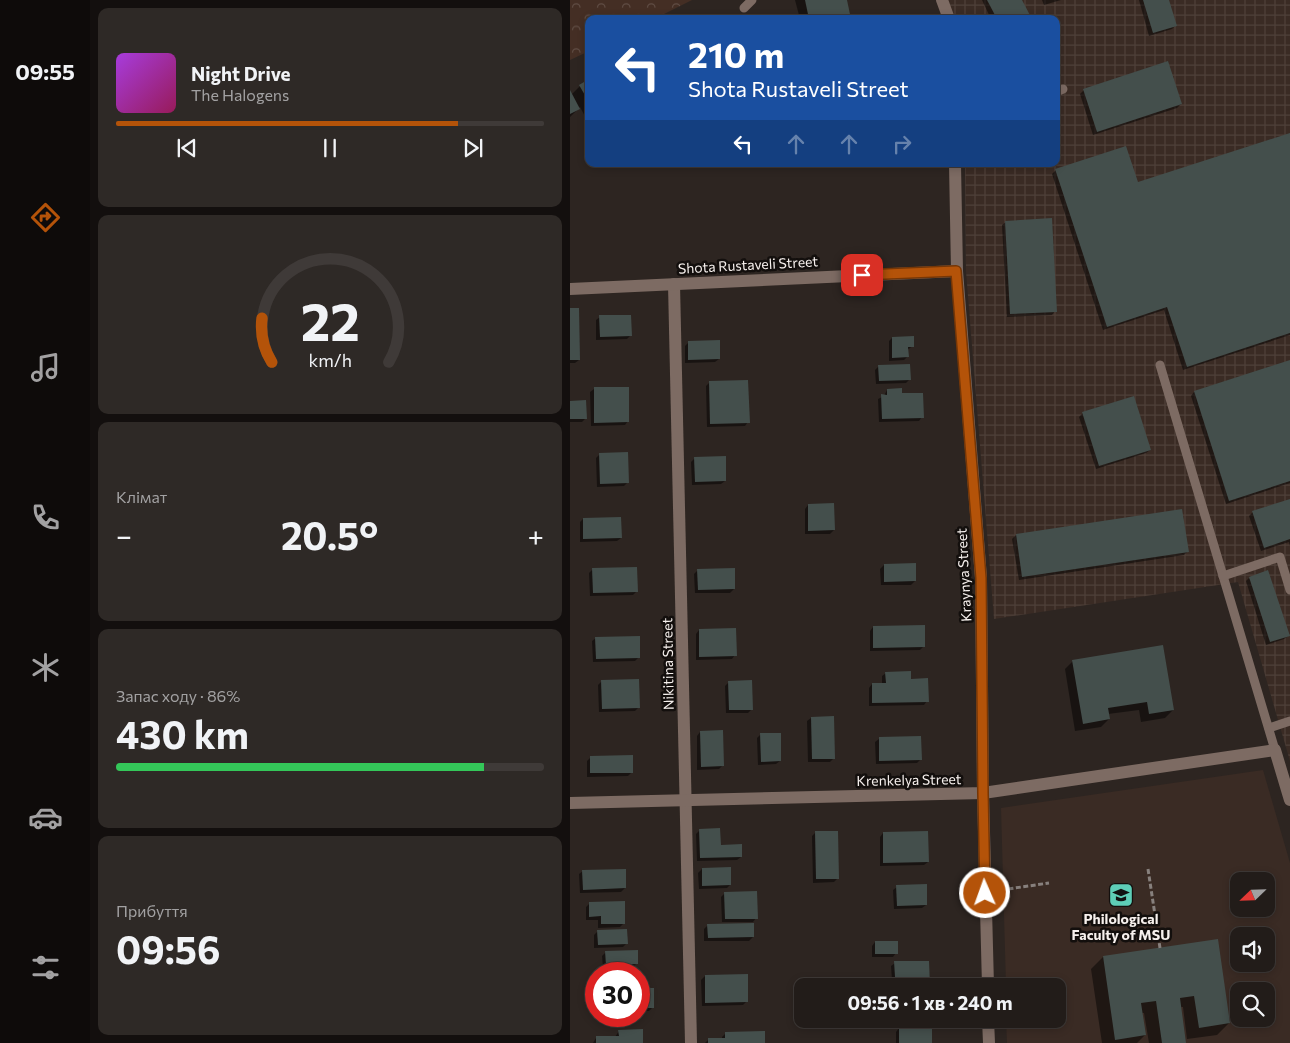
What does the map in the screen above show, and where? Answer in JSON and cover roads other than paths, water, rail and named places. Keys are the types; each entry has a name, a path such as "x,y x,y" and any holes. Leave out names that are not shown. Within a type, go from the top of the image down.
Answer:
{"street":[{"path":"942,0 948,15"},
{"name":"Kraynya Street","path":"955,167 956,271 981,578 983,793 988,978"},
{"name":"Shota Rustaveli Street","path":"570,289 956,271"},
{"name":"Nikitina Street","path":"674,284 691,1043"},
{"path":"1275,750 1290,800"},
{"name":"Krenkelya Street","path":"570,803 983,793 1275,750"},
{"path":"988,1028 989,1043"}],"lane":[{"path":"744,8 752,0"},
{"path":"1160,365 1275,750"},
{"path":"1223,576 1280,557 1290,590"},
{"path":"1268,728 1290,721"}],"place":[{"name":"Philological Faculty of MSU","path":"1121,895"}]}
